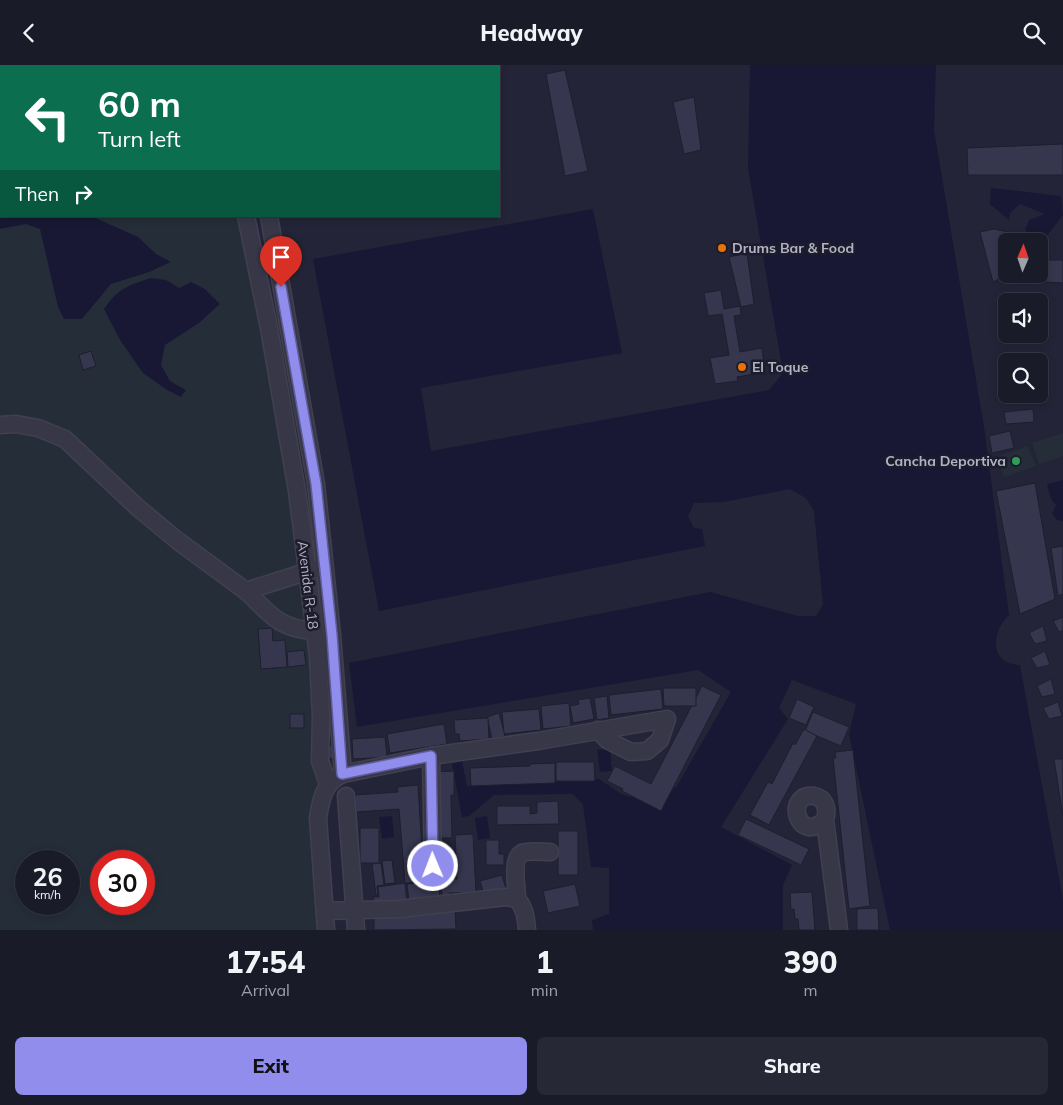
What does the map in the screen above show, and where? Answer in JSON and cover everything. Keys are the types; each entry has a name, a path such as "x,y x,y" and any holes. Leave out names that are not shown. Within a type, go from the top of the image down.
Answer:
{"street":[{"name":"Avenida R-18","path":"246,217 269,327 297,491 314,634 332,635 315,475 269,217"},
{"path":"0,425 16,424 38,428 65,439 136,507 178,541 246,591 273,617 284,625 314,634 321,716 320,761 328,784"},
{"path":"246,591 324,567"},
{"path":"332,635 342,774"},
{"path":"326,930 318,818 320,801 328,784 334,778 342,774 431,756 598,731"},
{"path":"431,756 433,866"},
{"path":"346,796 356,930"},
{"path":"825,820 839,930"},
{"path":"517,899 515,863 518,857 523,853 550,853"},
{"path":"325,911 398,909 506,897 517,899 523,905 527,930"}],"shaded area":[{"path":"750,65 936,65 934,130 984,427 1009,615 999,630 996,646 998,653 1003,659 1020,665 1063,900 1063,930 890,930 849,734 856,704 792,680 779,708 788,719 721,827 792,865 783,885 783,930 593,930 592,920 609,914 609,868 591,867 583,804 573,794 494,795 469,816 462,817 452,764 462,761 467,786 599,779 621,794 634,798 660,797 677,786 731,692 698,670 357,727 349,663 710,592 798,616 816,616 823,605 814,511 806,498 790,489 724,502 694,503 688,516 694,528 702,529 705,546 379,611 313,259 593,209 622,353 421,388 431,451 769,390 783,373 748,168"},
{"path":"991,188 1061,196 1063,215 1048,234 1029,233 1025,230 1029,220 1045,214 1020,204 1010,213 1009,220 990,204"},
{"path":"0,217 245,217 269,328 321,716 334,778 320,800 326,930 0,930"},
{"path":"0,217 93,217 138,237 156,254 171,262 149,272 111,284 82,319 64,319 58,307 40,229 26,224 0,229"},
{"path":"151,278 166,280 179,288 191,282 205,289 220,304 199,323 165,345 161,365 170,381 186,390 181,397 167,390 143,373 120,340 104,309 119,292"},
{"name":"Cancha Deportiva","path":"1063,433 1063,456 1039,464 1032,443"},
{"name":"Cancha Deportiva","path":"1028,446 1036,466 1004,477 997,457"},
{"path":"1063,480 1063,521 1056,519 1052,513 1056,505 1051,499 1047,484"},
{"path":"610,749 612,771 600,772 597,750"},
{"path":"392,816 394,837 382,839 379,817"},
{"path":"487,816 490,838 478,840 475,818"}],"building":[{"path":"565,70 588,171 565,176 546,74"},
{"path":"694,97 701,150 684,154 673,102"},
{"path":"1063,144 1063,175 968,175 967,148"},
{"path":"994,229 1013,233 998,233 998,279 993,282 980,232"},
{"path":"747,253 754,304 741,307 729,257"},
{"path":"1048,260 1063,260 1063,283 1048,282"},
{"path":"721,290 724,309 740,306 741,315 734,316 740,352 762,348 765,372 737,377 738,381 715,384 710,358 729,355 722,314 708,316 704,293"},
{"path":"91,351 96,366 83,370 79,355"},
{"path":"1033,409 1034,422 1006,424 1004,412"},
{"path":"1010,431 1014,448 992,453 989,436"},
{"path":"1035,483 1055,599 1020,614 996,491"},
{"path":"1063,546 1063,594 1058,596 1051,548"},
{"path":"1063,617 1063,631 1059,632 1053,621"},
{"path":"1043,626 1047,641 1035,644 1029,633"},
{"path":"272,628 273,641 285,640 287,667 261,669 258,629"},
{"path":"304,650 306,665 288,667 287,652"},
{"path":"1045,651 1050,665 1037,668 1031,658"},
{"path":"1051,679 1055,694 1042,697 1037,686"},
{"path":"702,686 721,695 661,811 607,781 615,766 651,784"},
{"path":"663,688 696,688 696,706 664,706"},
{"path":"661,689 663,709 611,715 609,695"},
{"path":"607,696 609,718 597,720 594,698"},
{"path":"590,698 594,719 573,723 570,706 579,704 578,700"},
{"path":"797,699 814,707 806,725 789,718"},
{"path":"1058,702 1062,716 1049,719 1043,708"},
{"path":"569,703 571,726 543,729 541,706"},
{"path":"539,709 541,730 504,734 502,712"},
{"path":"813,712 849,727 841,746 805,731"},
{"path":"499,713 505,736 492,739 487,717"},
{"path":"290,714 304,714 304,728 290,728"},
{"path":"488,718 489,739 460,741 459,734 455,734 454,720"},
{"path":"444,724 447,744 390,753 387,734"},
{"path":"804,729 817,736 769,825 750,815 768,782 772,784 793,743 795,745"},
{"path":"385,737 387,757 353,759 352,739"},
{"path":"323,745 334,746 334,759 323,758"},
{"path":"853,750 870,906 849,909 833,758 836,758 835,752"},
{"path":"1054,759 1063,759 1063,817"},
{"path":"556,762 594,762 595,781 556,781"},
{"path":"555,763 555,783 471,786 470,768 530,766 530,764"},
{"path":"454,771 454,795 451,795 452,838 433,838 431,772"},
{"path":"418,785 424,882 405,883 399,809 356,812 355,795 398,792 397,787"},
{"path":"558,801 559,824 497,825 497,806 530,806 530,814 537,813 537,802"},
{"path":"746,819 809,849 801,865 738,835"},
{"path":"360,828 379,828 379,863 360,863"},
{"path":"558,831 578,831 578,875 558,875"},
{"path":"473,834 476,892 449,893 449,897 442,897 441,880 457,879 455,835"},
{"path":"486,840 499,840 499,854 504,854 504,865 486,865"},
{"path":"392,860 395,883 385,884 382,861"},
{"path":"381,863 384,885 377,886 378,895 376,895 372,864"},
{"path":"502,875 507,892 485,898 480,881"},
{"path":"438,881 440,898 409,901 407,884"},
{"path":"405,883 407,903 374,907 373,897 379,897 378,887"},
{"path":"575,884 580,906 548,913 543,891"},
{"path":"812,892 815,930 799,930 798,919 795,919 794,909 791,910 790,893"},
{"path":"878,908 879,930 857,930 857,909"},
{"path":"455,911 456,929 374,930 374,915"}],"place":[{"name":"Drums Bar & Food","path":"722,248"},
{"name":"El Toque","path":"742,367"},
{"name":"Cancha Deportiva","path":"1016,461"}],"route":[{"path":"281,287 316,484 332,635 342,774 431,756 433,866"}]}
